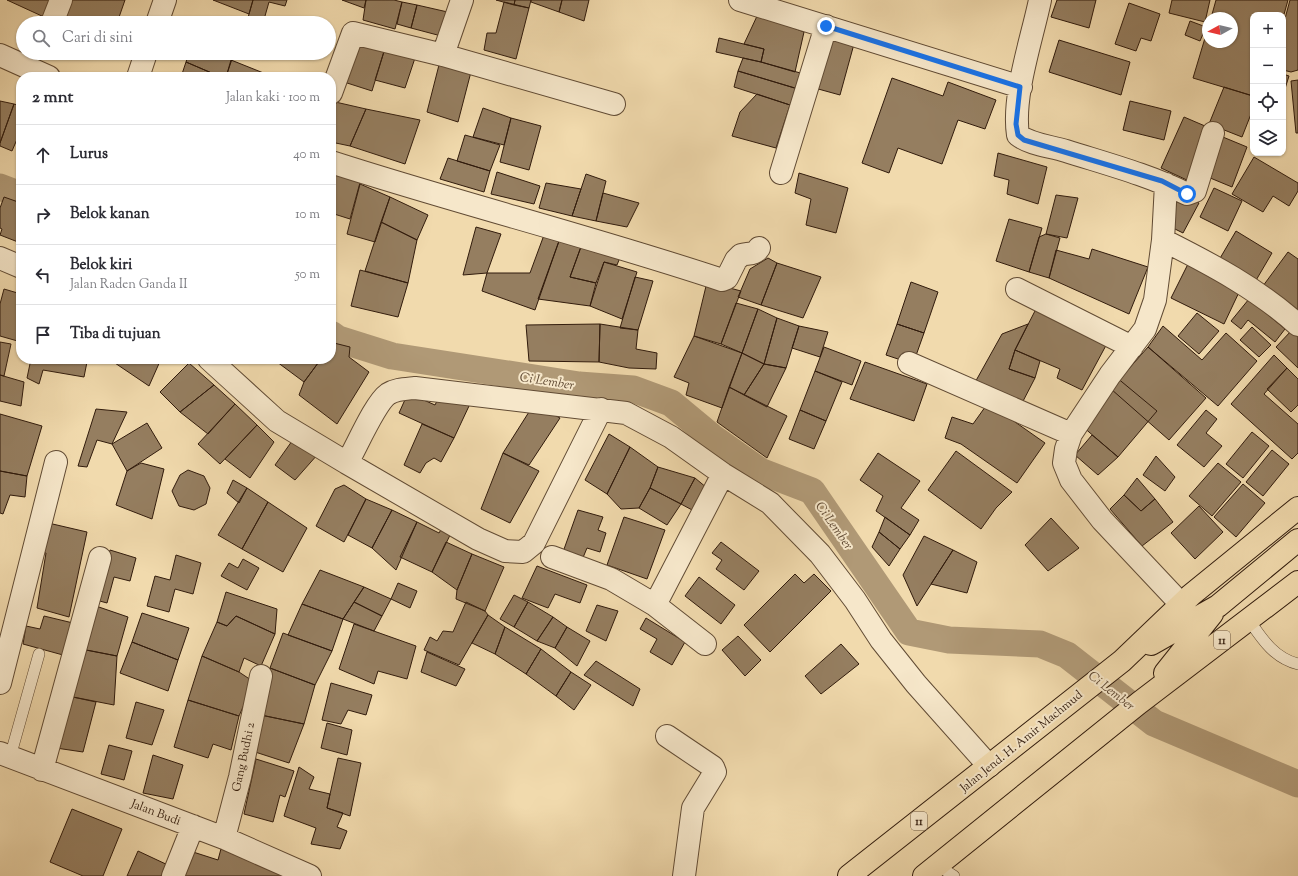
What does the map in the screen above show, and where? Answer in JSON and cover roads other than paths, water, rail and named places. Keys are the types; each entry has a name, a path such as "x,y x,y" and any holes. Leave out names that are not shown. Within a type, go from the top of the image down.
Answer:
{"highway":[{"name":"Jalan Jend. H. Amir Machmud","path":"849,876 1117,664 1181,604 1298,508"},
{"name":"11","path":"1117,664 1218,606 1298,540"},
{"name":"11","path":"938,872 1143,700 1298,582"},
{"name":"11","path":"1143,700 1218,606"}],"street":[{"path":"55,16 61,0"},
{"path":"159,16 165,0"},
{"path":"443,55 462,0"},
{"path":"740,0 1020,87"},
{"path":"1040,0 1020,87 1016,124 1018,135 1024,140 1071,153 1166,184 1187,194 1195,191 1213,133"},
{"path":"781,173 826,26"},
{"path":"336,79 352,33 443,55 614,104"},
{"path":"0,55 38,72"},
{"path":"140,72 144,60"},
{"path":"336,164 420,191 546,226 722,280 727,278 736,260 741,255 752,253 760,248"},
{"path":"1166,184 1163,240 1156,300 1145,329 1110,375 1071,434 1066,449 1064,463 1070,480 1102,520 1181,604"},
{"path":"1163,240 1205,261 1273,303 1298,325"},
{"path":"0,258 16,265"},
{"path":"1017,289 1132,347"},
{"path":"909,363 1071,434"},
{"path":"215,364 278,421 478,539 505,552 523,552 534,543 600,409"},
{"path":"347,463 376,409 387,395 399,389 415,388 626,413 671,437 723,474 770,503 820,554 894,657 989,766"},
{"path":"0,683 56,462"},
{"path":"655,605 723,474"},
{"path":"42,770 100,558"},
{"path":"552,558 611,579 655,605 705,644"},
{"name":"Gang Budhi 2","path":"224,838 240,777 261,676"},
{"path":"667,736 712,767 715,772 693,808 684,876"},
{"name":"Jalan Budi","path":"5,755 224,838 310,876"},
{"path":"172,876 193,826"}],"lane":[{"path":"1249,620 1265,643 1277,656 1298,664"},
{"path":"5,755 39,654"}],"waterway":[{"name":"Ci Lember","path":"0,187 16,193"},
{"name":"Ci Lember","path":"336,338 392,356 579,385 633,389 671,403 712,437 760,471 812,491 909,632 949,640 1040,644 1067,655 1154,723 1298,784"}]}
